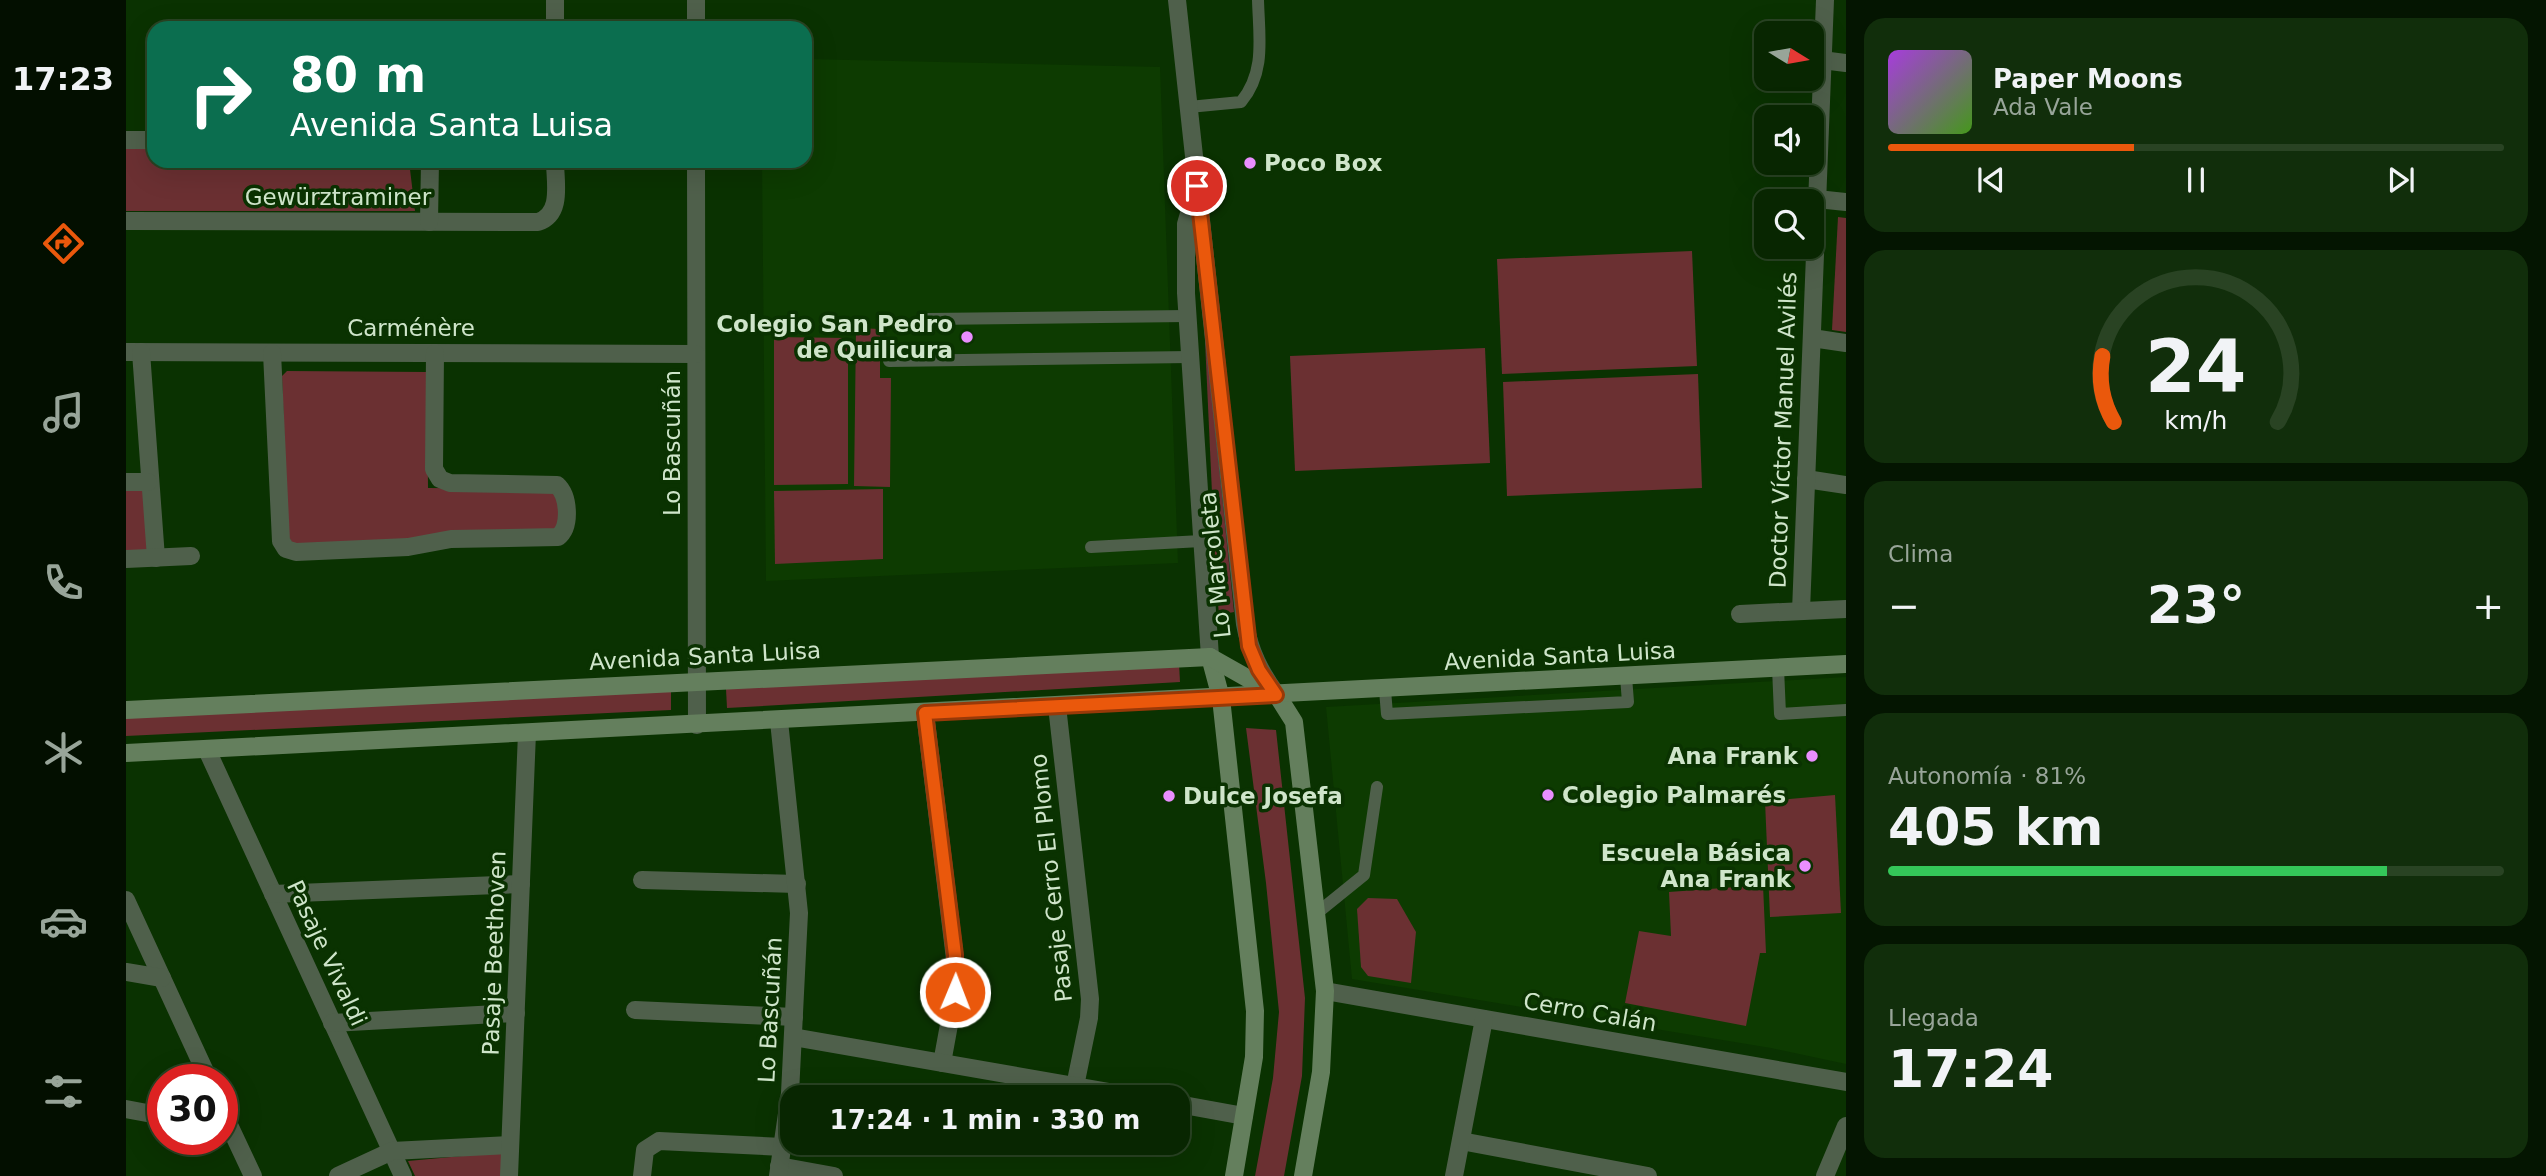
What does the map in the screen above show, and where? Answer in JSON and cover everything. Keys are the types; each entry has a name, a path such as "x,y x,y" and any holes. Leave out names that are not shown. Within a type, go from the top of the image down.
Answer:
{"main road":[{"path":"1210,657 1276,695"},
{"name":"Avenida Santa Luisa","path":"126,710 1210,657"},
{"name":"Lo Marcoleta","path":"1210,657 1221,698 1255,1011 1254,1057 1234,1176"},
{"name":"Avenida Santa Luisa","path":"126,753 1385,690 1846,664"},
{"name":"Lo Marcoleta","path":"1276,695 1294,722 1325,991 1321,1072 1303,1176"}],"street":[{"path":"555,0 555,21"},
{"path":"696,0 696,21"},
{"name":"Lo Marcoleta","path":"1177,0 1249,646 1259,670 1276,695"},
{"name":"Doctor Víctor Manuel Avilés","path":"1824,21 1825,0"},
{"path":"1824,60 1846,63"},
{"name":"Doctor Víctor Manuel Avilés","path":"1817,189 1821,91"},
{"path":"126,140 147,139"},
{"path":"429,222 430,168"},
{"name":"Gewürztraminer","path":"126,221 532,223 549,217 555,206 555,168"},
{"name":"Lo Bascuñán","path":"696,168 697,725"},
{"name":"Lo Marcoleta","path":"1197,186 1186,223 1187,316 1210,657"},
{"path":"1824,199 1846,202"},
{"name":"Doctor Víctor Manuel Avilés","path":"1801,611 1815,259"},
{"path":"1812,338 1846,343"},
{"path":"133,352 148,482 152,492 156,558"},
{"name":"Carménère","path":"133,352 696,354"},
{"path":"272,353 281,541 286,549 296,552 408,547 451,539 555,539 561,535 566,526 566,507 564,492 560,487 551,483 450,483 440,479 434,469 435,353"},
{"path":"1806,479 1846,485"},
{"path":"126,482 148,482"},
{"path":"126,559 191,556"},
{"path":"1740,614 1846,609"},
{"name":"Pasaje Cerro El Plomo","path":"1057,706 1090,999 1076,1085"},
{"path":"925,713 956,967 942,1063"},
{"name":"Lo Bascuñán","path":"779,721 797,884 790,1085"},
{"name":"Pasaje Beethoven","path":"509,1176 527,733"},
{"name":"Pasaje Vivaldi","path":"207,750 403,1176"},
{"path":"642,880 797,884"},
{"path":"273,894 521,884"},
{"path":"126,900 201,1064"},
{"path":"126,972 162,978"},
{"name":"Cerro Calán","path":"1325,991 1846,1082"},
{"path":"635,1010 794,1017"},
{"path":"332,1023 516,1013"},
{"path":"1454,1176 1483,1019"},
{"path":"793,1037 1070,1085"},
{"path":"1190,1106 1244,1116"},
{"path":"126,1109 147,1113"},
{"path":"1825,1176 1841,1150 1846,1126"},
{"path":"642,1176 645,1150 659,1141 780,1147"},
{"path":"1461,1141 1648,1176"},
{"path":"338,1176 392,1152 510,1145"},
{"path":"238,1149 253,1176"},
{"path":"778,1171 834,1176"}],"lane":[{"path":"1189,107 1241,102 1248,94 1257,78 1260,54 1258,0"},
{"path":"928,319 1187,316"},
{"path":"889,361 1190,357"},
{"path":"1091,547 1201,541"},
{"path":"1778,668 1780,714 1846,710"},
{"path":"1385,690 1387,714 1628,702 1626,677"},
{"path":"1317,914 1364,875 1377,787"}],"shaded area":[{"name":"Colegio San Pedro de Quilicura","path":"812,59 1160,67 1178,563 766,581 762,168 812,168"},
{"path":"126,146 147,146 147,168 410,168 415,211 126,211"},
{"path":"1838,217 1846,218 1846,332 1832,330"},
{"path":"1692,251 1697,366 1502,374 1497,259"},
{"path":"1204,319 1234,612 1219,615 1216,580"},
{"path":"856,328 880,329 880,378 891,378 890,487 854,486"},
{"path":"774,337 848,338 848,484 774,485"},
{"path":"1485,348 1490,463 1295,471 1290,356"},
{"path":"287,371 427,372 428,488 555,489 560,492 559,530 294,546 288,536 282,376"},
{"path":"1698,374 1702,488 1507,496 1503,382"},
{"path":"126,488 141,488 145,492 147,550 126,553"},
{"path":"883,489 883,559 775,564 774,491"},
{"path":"1179,663 1180,682 727,708 726,689"},
{"name":"Colegio Palmarés","path":"1846,677 1846,1064 1771,1048 1352,979 1326,707"},
{"path":"671,690 671,710 126,736 126,718"},
{"path":"1246,728 1276,730 1305,998 1302,1076 1284,1176 1255,1176 1273,1078 1279,1012"},
{"path":"1835,795 1841,913 1770,917 1765,801"},
{"path":"1763,885 1766,953 1760,953 1746,1026 1625,1003 1639,931 1671,936 1669,892"},
{"path":"1368,898 1397,899 1416,932 1411,983 1368,976 1361,967 1357,909"},
{"path":"505,1152 503,1176 415,1176 408,1161"}],"place":[{"name":"Poco Box","path":"1250,163"},
{"name":"Colegio San Pedro de Quilicura","path":"967,337"},
{"name":"Ana Frank","path":"1812,756"},
{"name":"Colegio Palmarés","path":"1548,795"},
{"name":"Dulce Josefa","path":"1169,796"},
{"name":"Escuela Básica Ana Frank","path":"1805,866"}],"route":[{"path":"955,992 955,955 925,713 1276,695 1259,670 1249,646 1245,624 1197,186"}]}
